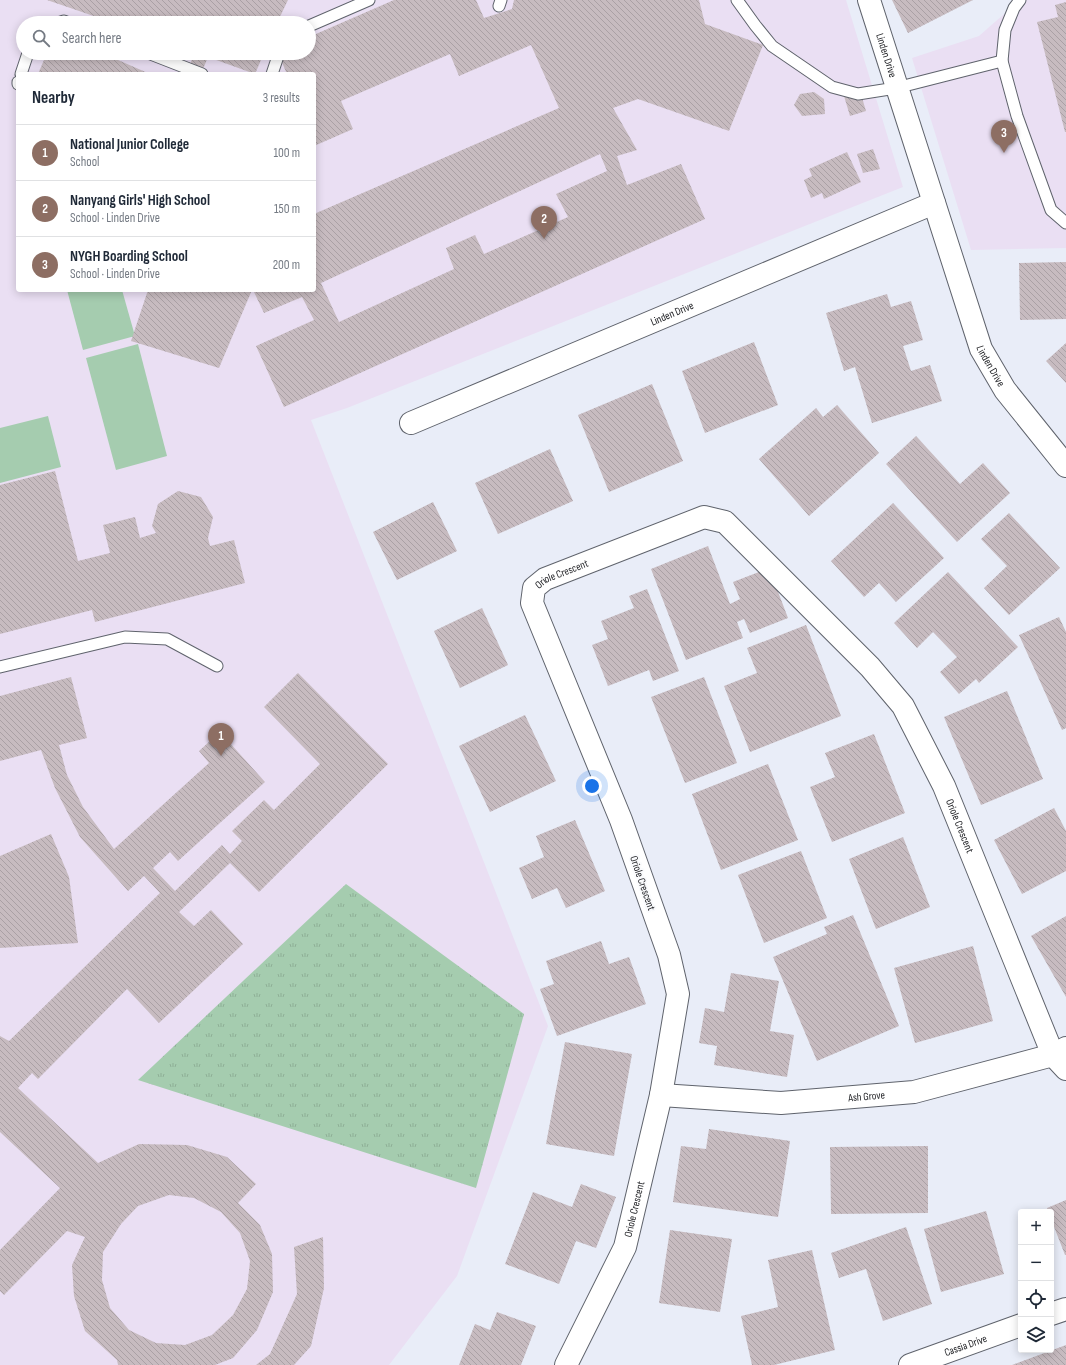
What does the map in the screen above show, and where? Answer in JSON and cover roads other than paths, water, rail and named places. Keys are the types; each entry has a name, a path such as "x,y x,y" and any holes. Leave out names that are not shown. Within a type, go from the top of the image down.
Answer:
{"street":[{"name":"Linden Drive","path":"869,0 981,349 1005,390 1066,466"},
{"name":"Linden Drive","path":"411,423 934,203"},
{"name":"Oriole Crescent","path":"566,1365 625,1247 660,1095 678,994 669,955 621,820 532,602 534,588 545,579 704,517 725,522 870,667 903,706 944,786 1062,1057"},
{"name":"Ash Grove","path":"660,1095 781,1103 914,1092 1062,1057"},
{"path":"1054,1313 1066,1309"},
{"name":"Cassia Drive","path":"910,1365 1018,1326"}],"lane":[{"path":"316,23 369,0"},
{"path":"737,0 754,26 772,46 832,87 858,94 896,88 1002,61"},
{"path":"1020,0 1014,8 1005,30 1002,61 1017,116 1051,210 1066,223"},
{"path":"22,72 26,60"},
{"path":"166,60 197,72"},
{"path":"273,72 277,60"},
{"path":"0,667 125,637 166,639 217,666"}],"place":[{"name":"NYGH Boarding School","path":"1004,153"},
{"name":"Nanyang Girls' High School","path":"544,239"},
{"name":"National Junior College","path":"221,756"}]}
